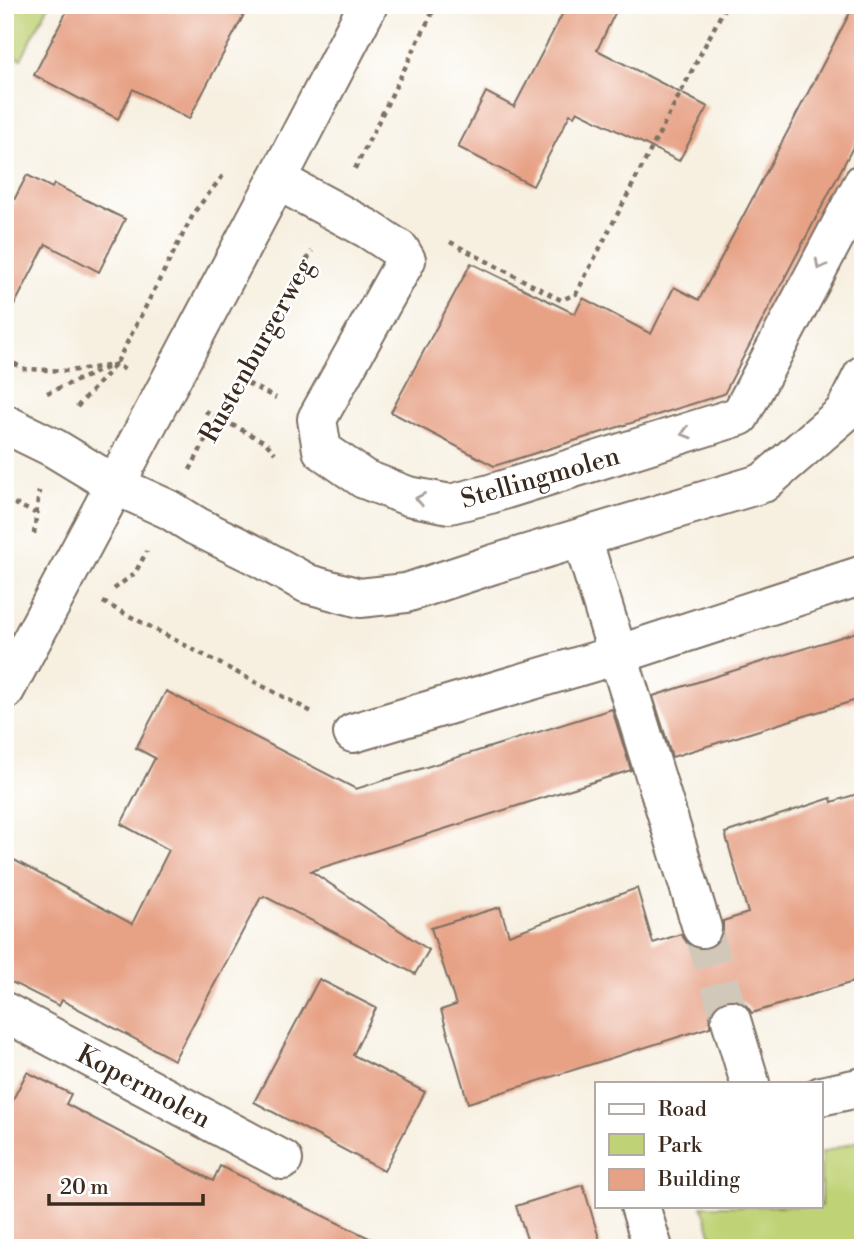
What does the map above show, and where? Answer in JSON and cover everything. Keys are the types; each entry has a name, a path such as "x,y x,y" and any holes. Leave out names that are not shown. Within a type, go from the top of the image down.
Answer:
{"street":[{"path":"5,690 368,5"},
{"path":"277,180 368,229 400,250 406,260"},
{"name":"Stellingmolen","path":"406,260 317,419 322,450 364,480 408,496 450,504 740,416 854,224 863,183"},
{"path":"5,424 115,485 170,510 308,584 360,598 407,593 762,483 844,413 863,375"},
{"path":"582,538 702,928"},
{"path":"353,733 617,655 863,575"},
{"name":"Kopermolen","path":"5,1012 283,1160"},
{"path":"731,1020 750,1082"},
{"path":"822,1096 863,1087"},
{"path":"641,1208 653,1248"}],"path":[{"name":"Rustenburgerweg","path":"353,733 99,600 135,573 217,417 335,210 436,5"},
{"path":"406,260 426,229 561,300 576,294 726,5"},
{"path":"37,397 116,364 195,211 228,169"},
{"path":"5,359 25,369 68,372 116,364 265,442 283,461"},
{"path":"5,499 35,513"}],"green space":[{"path":"5,5 49,5 21,59 5,51"},
{"path":"861,1140 863,1248 716,1248 703,1208 822,1208 822,1153"}],"building":[{"path":"70,5 249,5 189,119 133,89 118,119 34,75"},
{"path":"567,5 619,5 597,50 708,107 679,161 577,111 574,116 570,114 533,186 458,147 486,92 514,107"},
{"path":"854,5 863,5 863,128 724,394 494,466 391,412 471,263 575,314 583,298 651,334 674,287 699,300"},
{"path":"27,175 52,188 54,184 125,219 99,272 46,244 5,323 5,217"},
{"path":"863,630 863,698 672,757 653,696"},
{"path":"166,691 356,789 612,709 631,770 311,871 429,950 415,974 264,896 261,897 174,1060 62,1000 59,1006 5,979 5,855 132,924 169,850 121,824 155,758 136,748"},
{"path":"863,792 863,979 752,1013 737,999 724,999 710,1014 710,1027 468,1103 441,1010 456,1005 431,928 500,907 509,935 637,888 653,943 681,934 687,943 696,949 709,949 723,934 723,921 748,913 725,833 831,798 832,802"},
{"path":"319,979 376,1008 353,1055 425,1092 384,1171 254,1102"},
{"path":"27,1072 71,1094 66,1104 213,1181 220,1166 390,1248 5,1248 5,1115"},
{"path":"583,1185 602,1248 530,1248 516,1206"}],"tunnel":[{"path":"702,928 731,1020"}]}
